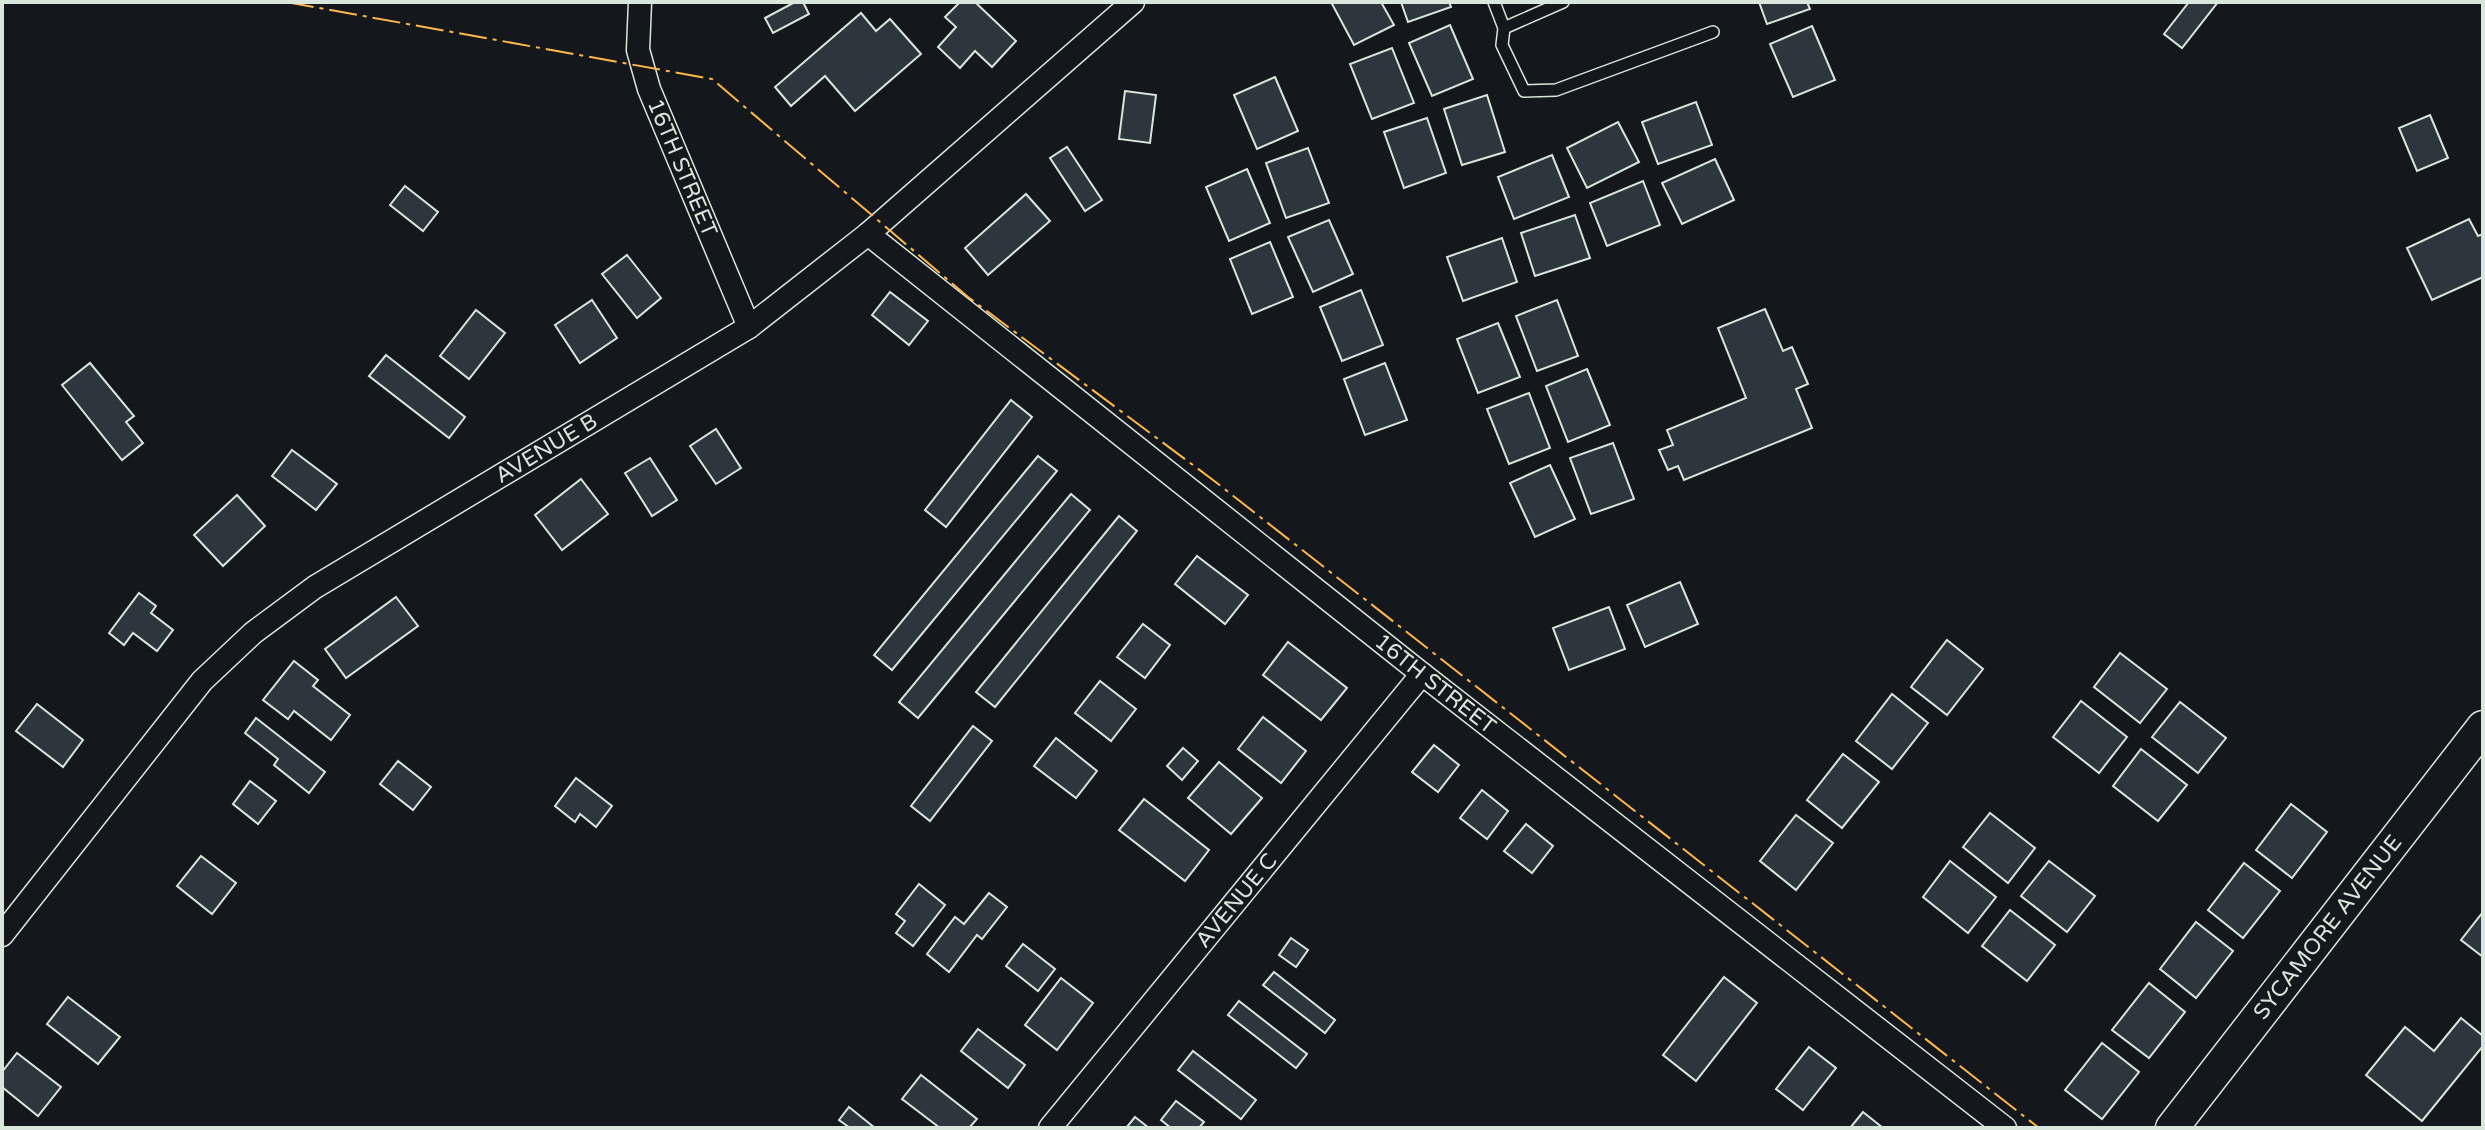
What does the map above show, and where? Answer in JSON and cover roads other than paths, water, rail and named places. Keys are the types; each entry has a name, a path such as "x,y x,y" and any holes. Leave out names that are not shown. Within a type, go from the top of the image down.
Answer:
{"street":[{"name":"16TH STREET","path":"640,2 638,50 649,89 749,327"},
{"name":"AVENUE B","path":"2,935 202,681 253,633 315,587 749,327 868,234 1133,2"},
{"name":"16TH STREET","path":"868,234 1422,674 2005,1128"},
{"name":"AVENUE C","path":"1050,1128 1422,674"},
{"name":"SYCAMORE AVENUE","path":"2172,1128 2483,727"}],"lane":[{"path":"1494,2 1504,28 1502,45 1524,91 1556,90 1713,32"},
{"path":"1504,28 1563,2"}]}
